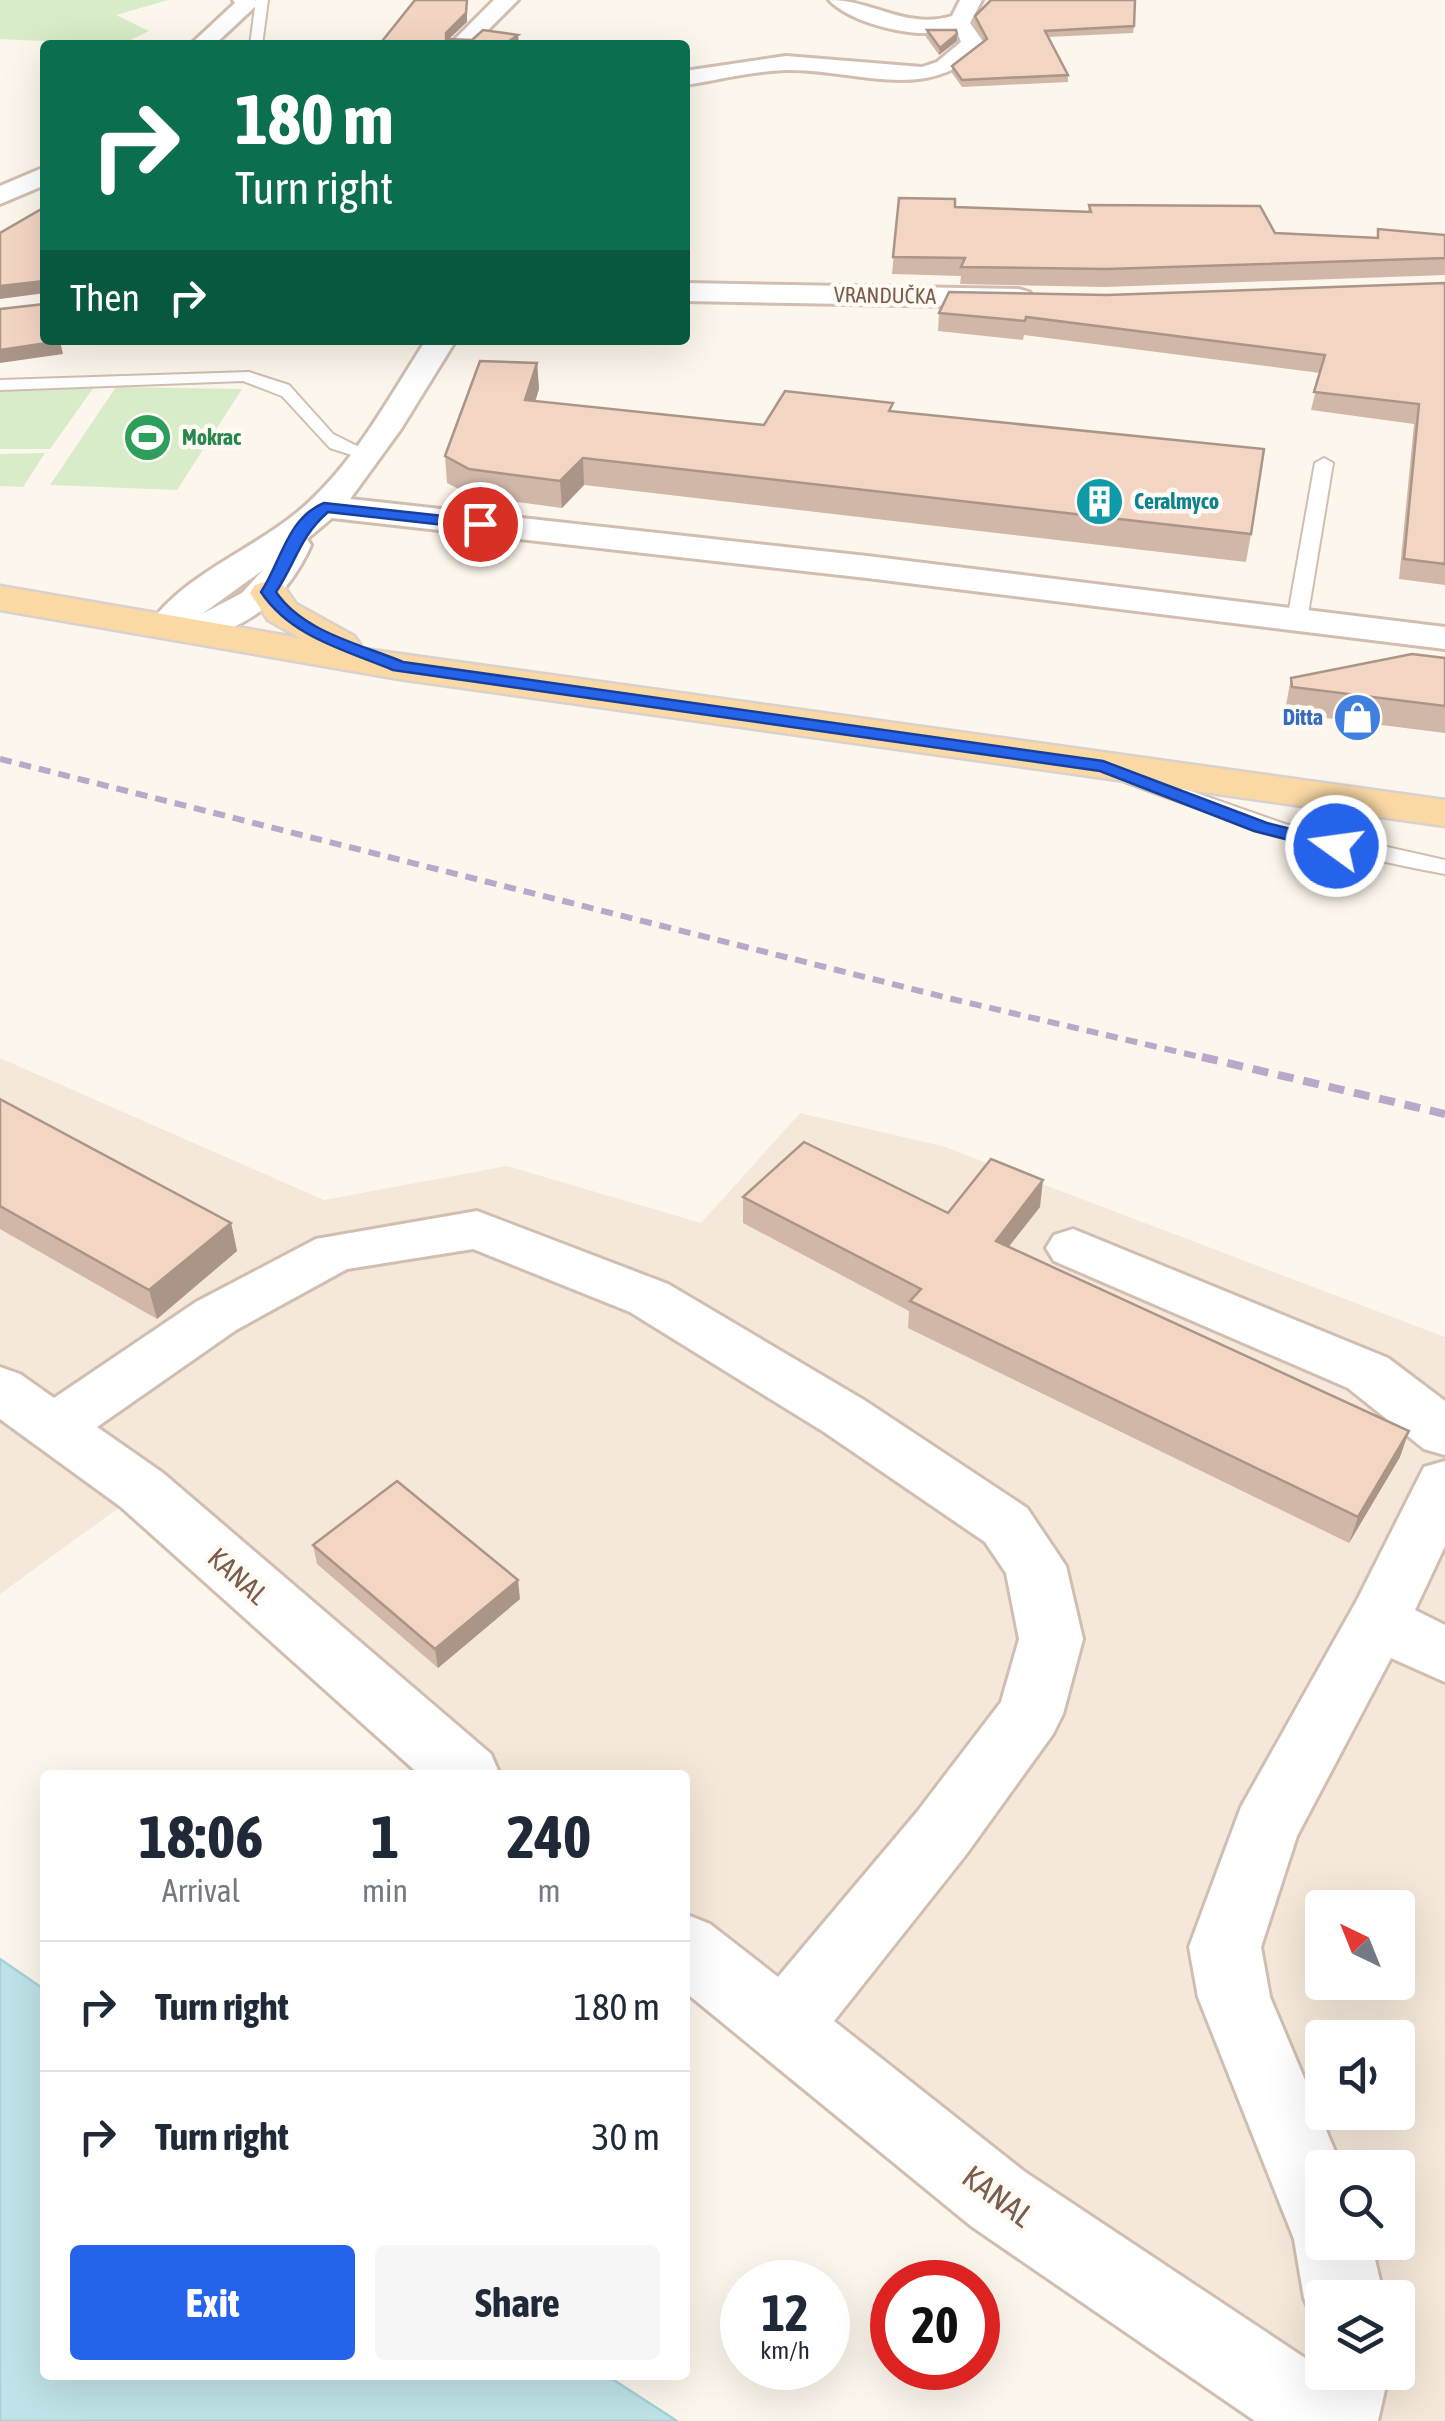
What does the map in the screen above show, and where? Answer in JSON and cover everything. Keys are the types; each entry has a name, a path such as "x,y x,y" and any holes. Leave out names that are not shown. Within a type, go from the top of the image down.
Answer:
{"main road":[{"path":"268,592 282,612 302,626 399,667"},
{"path":"0,598 399,667 1445,813"}],"street":[{"path":"207,40 240,12 247,4 244,0"},
{"path":"465,40 508,0"},
{"path":"840,0 886,21 908,26 953,24 961,20 971,0"},
{"path":"690,77 786,63 902,75 936,72 973,42 967,30 953,24"},
{"path":"0,196 40,177"},
{"path":"0,213 29,211"},
{"name":"VRANDUČKA","path":"690,292 1046,299"},
{"path":"180,628 230,617 268,592 312,518 364,454 437,345"},
{"path":"180,628 194,598 312,518 1445,638"},
{"path":"56,1426 216,1316 335,1252 477,1230 649,1298 844,1416 1006,1526 1035,1566 1051,1639 1030,1714 941,1834 784,2026"},
{"path":"1072,1248 1368,1373 1445,1433"},
{"name":"KANAL","path":"0,1390 142,1490 461,1770"},
{"path":"1305,2170 1234,1996 1225,1947 1266,1830 1445,1484"},
{"path":"1378,1620 1445,1655"},
{"name":"KANAL","path":"690,1952 998,2200 1328,2421"},
{"path":"1336,2421 1344,2390"}],"lane":[{"path":"257,40 262,0"},
{"path":"0,385 243,376 277,385 291,394 325,440 343,451 364,454"},
{"path":"1297,620 1324,464"},
{"path":"1103,766 1261,827 1374,856 1445,867"}],"shaded area":[{"path":"0,1058 324,1200 507,1166 701,1223 800,1113 942,1146 1445,1337 1445,2421 1327,2421 690,1947 690,1770 477,1770 142,1491 0,1594"}],"green space":[{"path":"0,0 168,0 116,15 149,31 130,40 0,39"},
{"path":"94,387 50,449 0,449 0,390"},
{"name":"Mokrac","path":"116,387 242,389 177,490 50,485"},
{"path":"45,453 23,487 0,486 0,454"}],"water":[{"path":"0,1959 40,1987 40,2380 614,2380 677,2421 0,2421"}],"building":[{"path":"415,0 467,0 466,13 446,33 446,39 472,40 383,40"},
{"path":"991,0 1135,0 1134,26 1045,31 1068,75 962,80 952,66 987,39 975,16"},
{"path":"483,30 518,35 510,40 472,40"},
{"path":"927,30 956,30 957,34 940,48"},
{"path":"899,198 955,199 955,207 1091,212 1089,205 1260,206 1275,233 1378,238 1378,229 1445,235 1445,258 1107,269 961,267 965,258 893,257"},
{"path":"40,210 40,282 0,286 0,233"},
{"path":"1445,283 1445,564 1404,559 1419,404 1314,392 1325,355 1026,317 1025,321 939,313 949,292 1107,295"},
{"path":"40,305 40,344 0,350 0,309"},
{"path":"480,361 537,363 525,400 764,425 785,391 893,403 889,411 1264,449 1251,534 583,458 560,481 469,469 445,456"},
{"path":"1412,654 1445,658 1445,706 1292,687 1291,678"},
{"path":"0,1099 231,1223 149,1290 0,1206"},
{"path":"804,1142 948,1213 991,1159 1043,1180 996,1241 1409,1431 1358,1517 910,1301 921,1289 743,1197"},
{"path":"397,1481 518,1580 435,1649 313,1545"}],"railway":[{"path":"0,759 952,999 1213,1060"},
{"path":"1202,1057 1445,1114"}],"place":[{"name":"Mokrac","path":"147,437"},
{"name":"Ceralmyco","path":"1099,501"},
{"name":"Ditta","path":"1358,717"}],"route":[{"path":"480,524 324,507 299,529 282,572 268,592 282,612 302,626 399,667 1103,766 1261,827 1336,846"}]}
